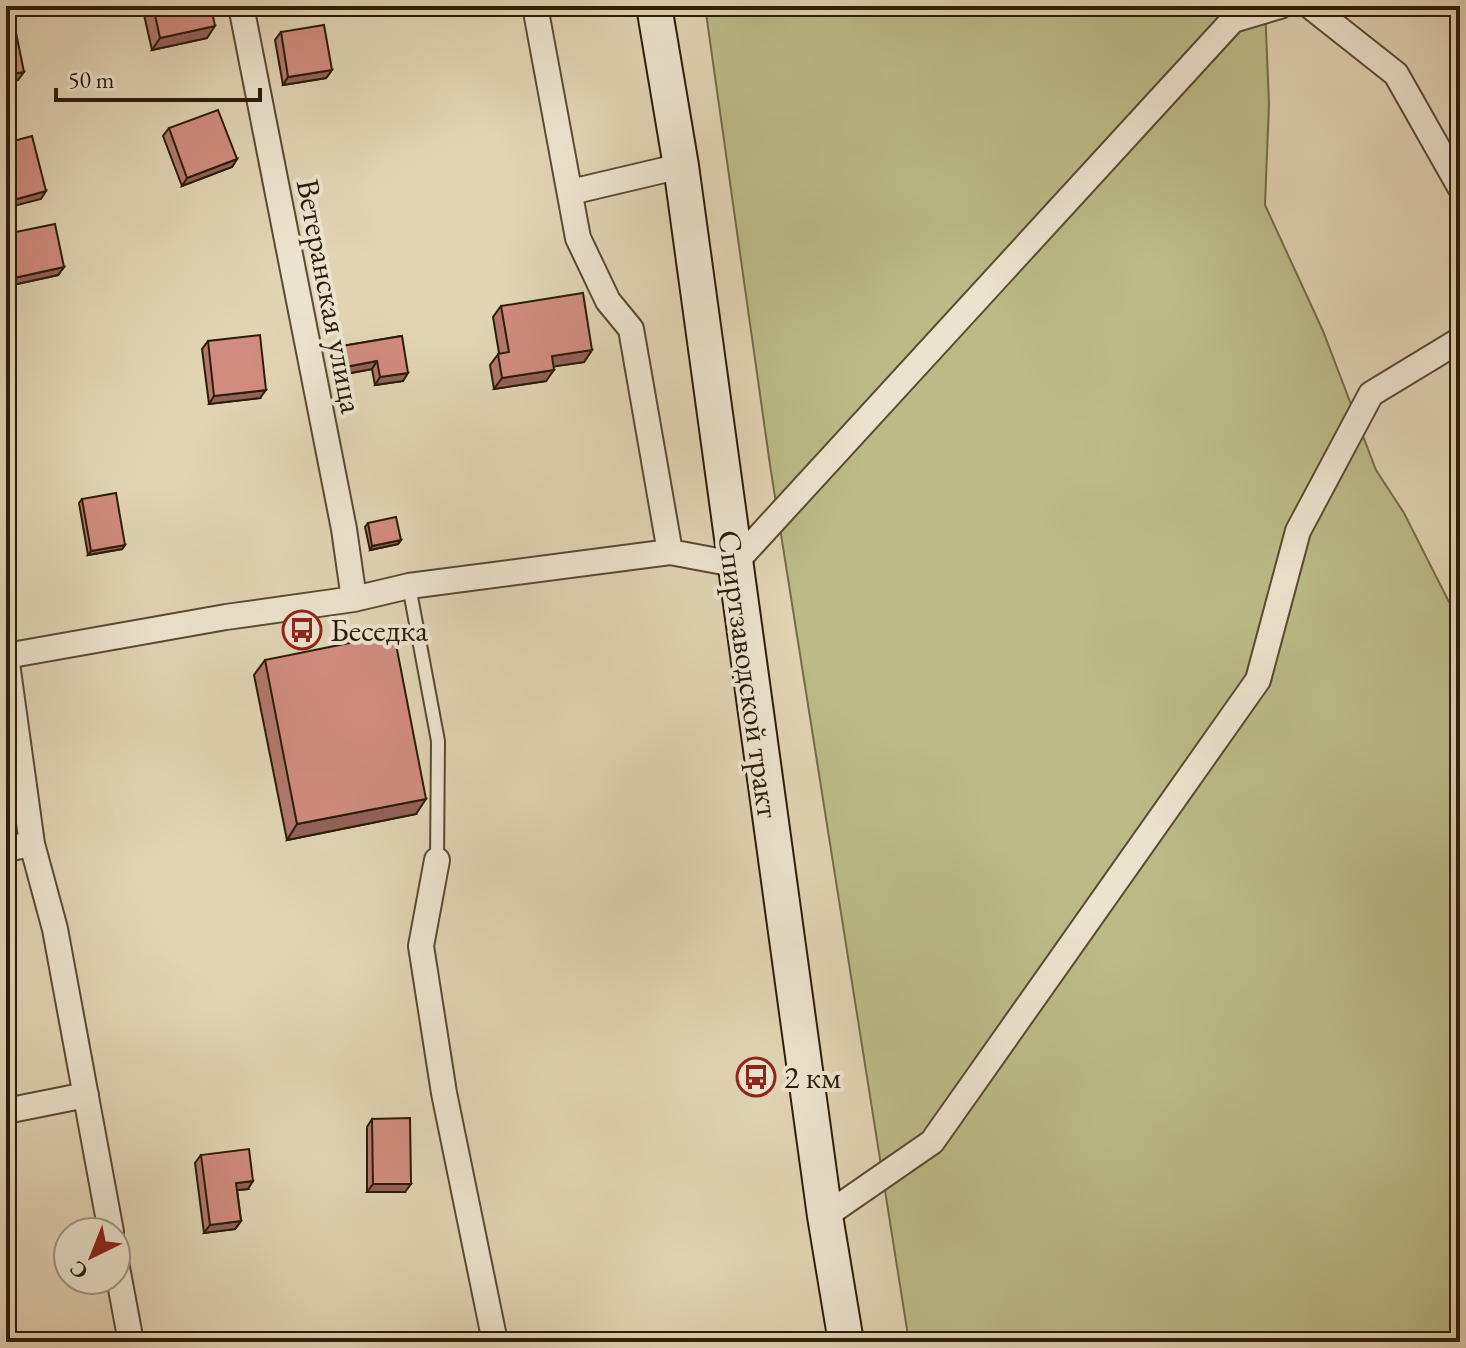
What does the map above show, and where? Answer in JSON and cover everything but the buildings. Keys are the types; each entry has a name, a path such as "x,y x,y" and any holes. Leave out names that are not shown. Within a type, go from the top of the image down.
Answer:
{"main road":[{"name":"Спиртзаводской тракт","path":"654,6 681,166 825,1216 846,1342"}],"street":[{"name":"Ветеранская улица","path":"241,6 344,529 354,599"},
{"path":"535,6 578,238 608,301 631,329 670,552"},
{"path":"108,1216 55,929 32,844 6,656 226,617 354,599 409,586 670,552 734,564 1233,20 1280,6"},
{"path":"1310,6 1396,74 1460,187"},
{"path":"571,192 681,166"},
{"path":"825,1216 932,1142 1258,680 1298,531 1371,394 1460,340"},
{"path":"6,849 32,844"},
{"path":"437,860 421,946 444,1093 495,1342"},
{"path":"6,1111 86,1095"},
{"path":"122,1296 131,1342"}],"lane":[{"path":"409,586 438,741 437,860"}],"green space":[{"path":"705,6 1265,6 1269,104 1265,205 1323,331 1376,470 1404,513 1449,602 1460,609 1460,1342 909,1342 770,465"}],"place":[{"name":"Беседка","path":"302,630"},
{"name":"2 км","path":"756,1077"}]}
